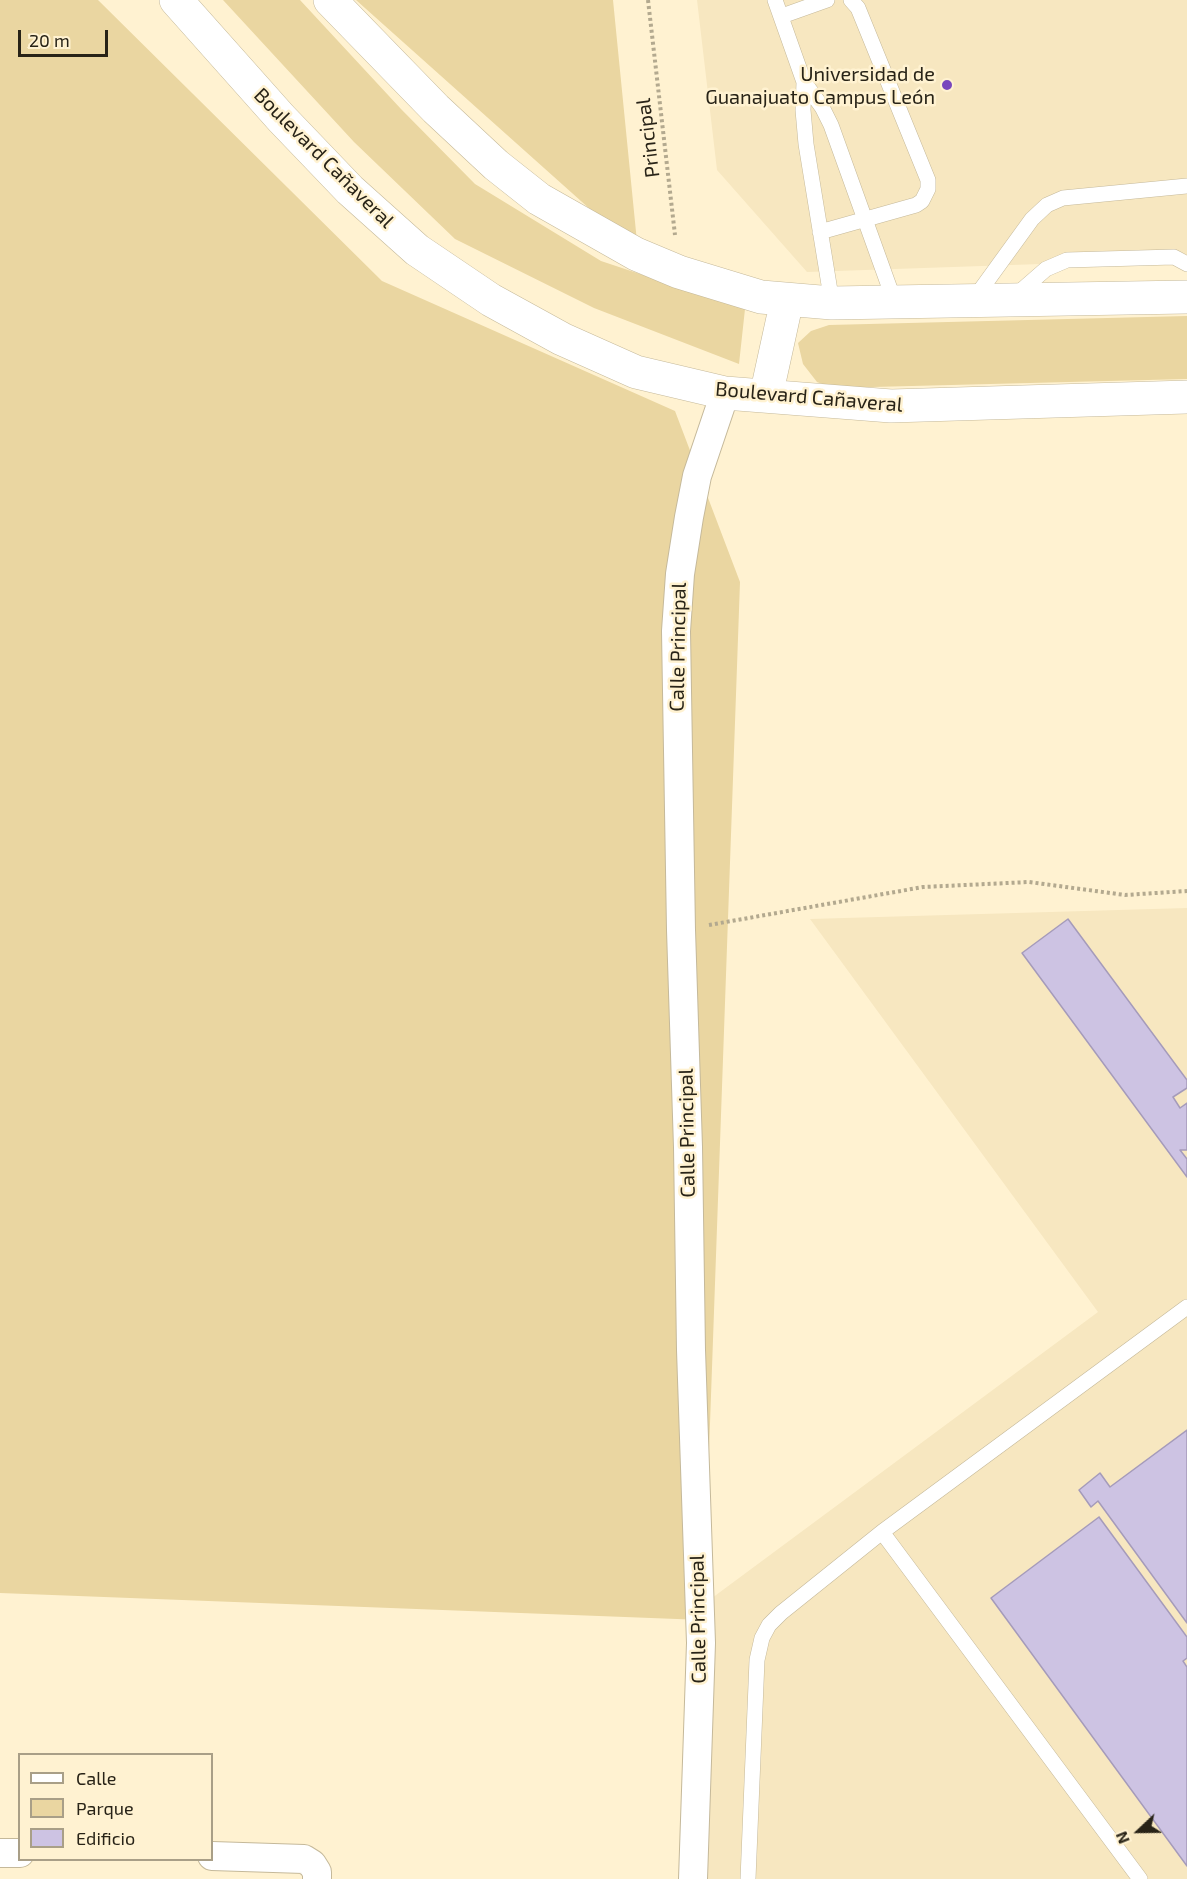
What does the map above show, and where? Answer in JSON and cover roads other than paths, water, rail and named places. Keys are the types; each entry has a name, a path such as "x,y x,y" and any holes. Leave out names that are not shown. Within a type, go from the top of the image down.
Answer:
{"street":[{"name":"Boulevard Cañaveral","path":"176,0 280,118 350,190 417,250 491,300 562,339 636,372 724,393 891,406 1187,397"},
{"path":"330,0 436,109 496,165 530,192 636,254 679,272 761,297 832,303 1187,297"},
{"path":"766,396 788,300"},
{"name":"Calle Principal","path":"693,1879 701,1643 681,930 676,631 680,574 697,476 724,393"},
{"path":"0,1853 18,1853"},
{"path":"213,1856 304,1859 312,1864 318,1879"}],"lane":[{"path":"775,0 804,82 822,107 831,126 896,303"},
{"path":"782,16 827,0"},
{"path":"820,232 916,205 926,195 928,180 858,8 851,0"},
{"path":"804,82 803,110 806,144 832,303"},
{"path":"972,301 1032,219 1047,205 1063,198 1187,186"},
{"path":"1009,301 1046,269 1067,260 1174,257 1187,264"},
{"path":"747,1879 757,1660 762,1638 770,1625 781,1613 882,1532 1187,1307"},
{"path":"882,1532 1140,1879"}],"place":[{"name":"Universidad de Guanajuato Campus León","path":"947,85"}]}
